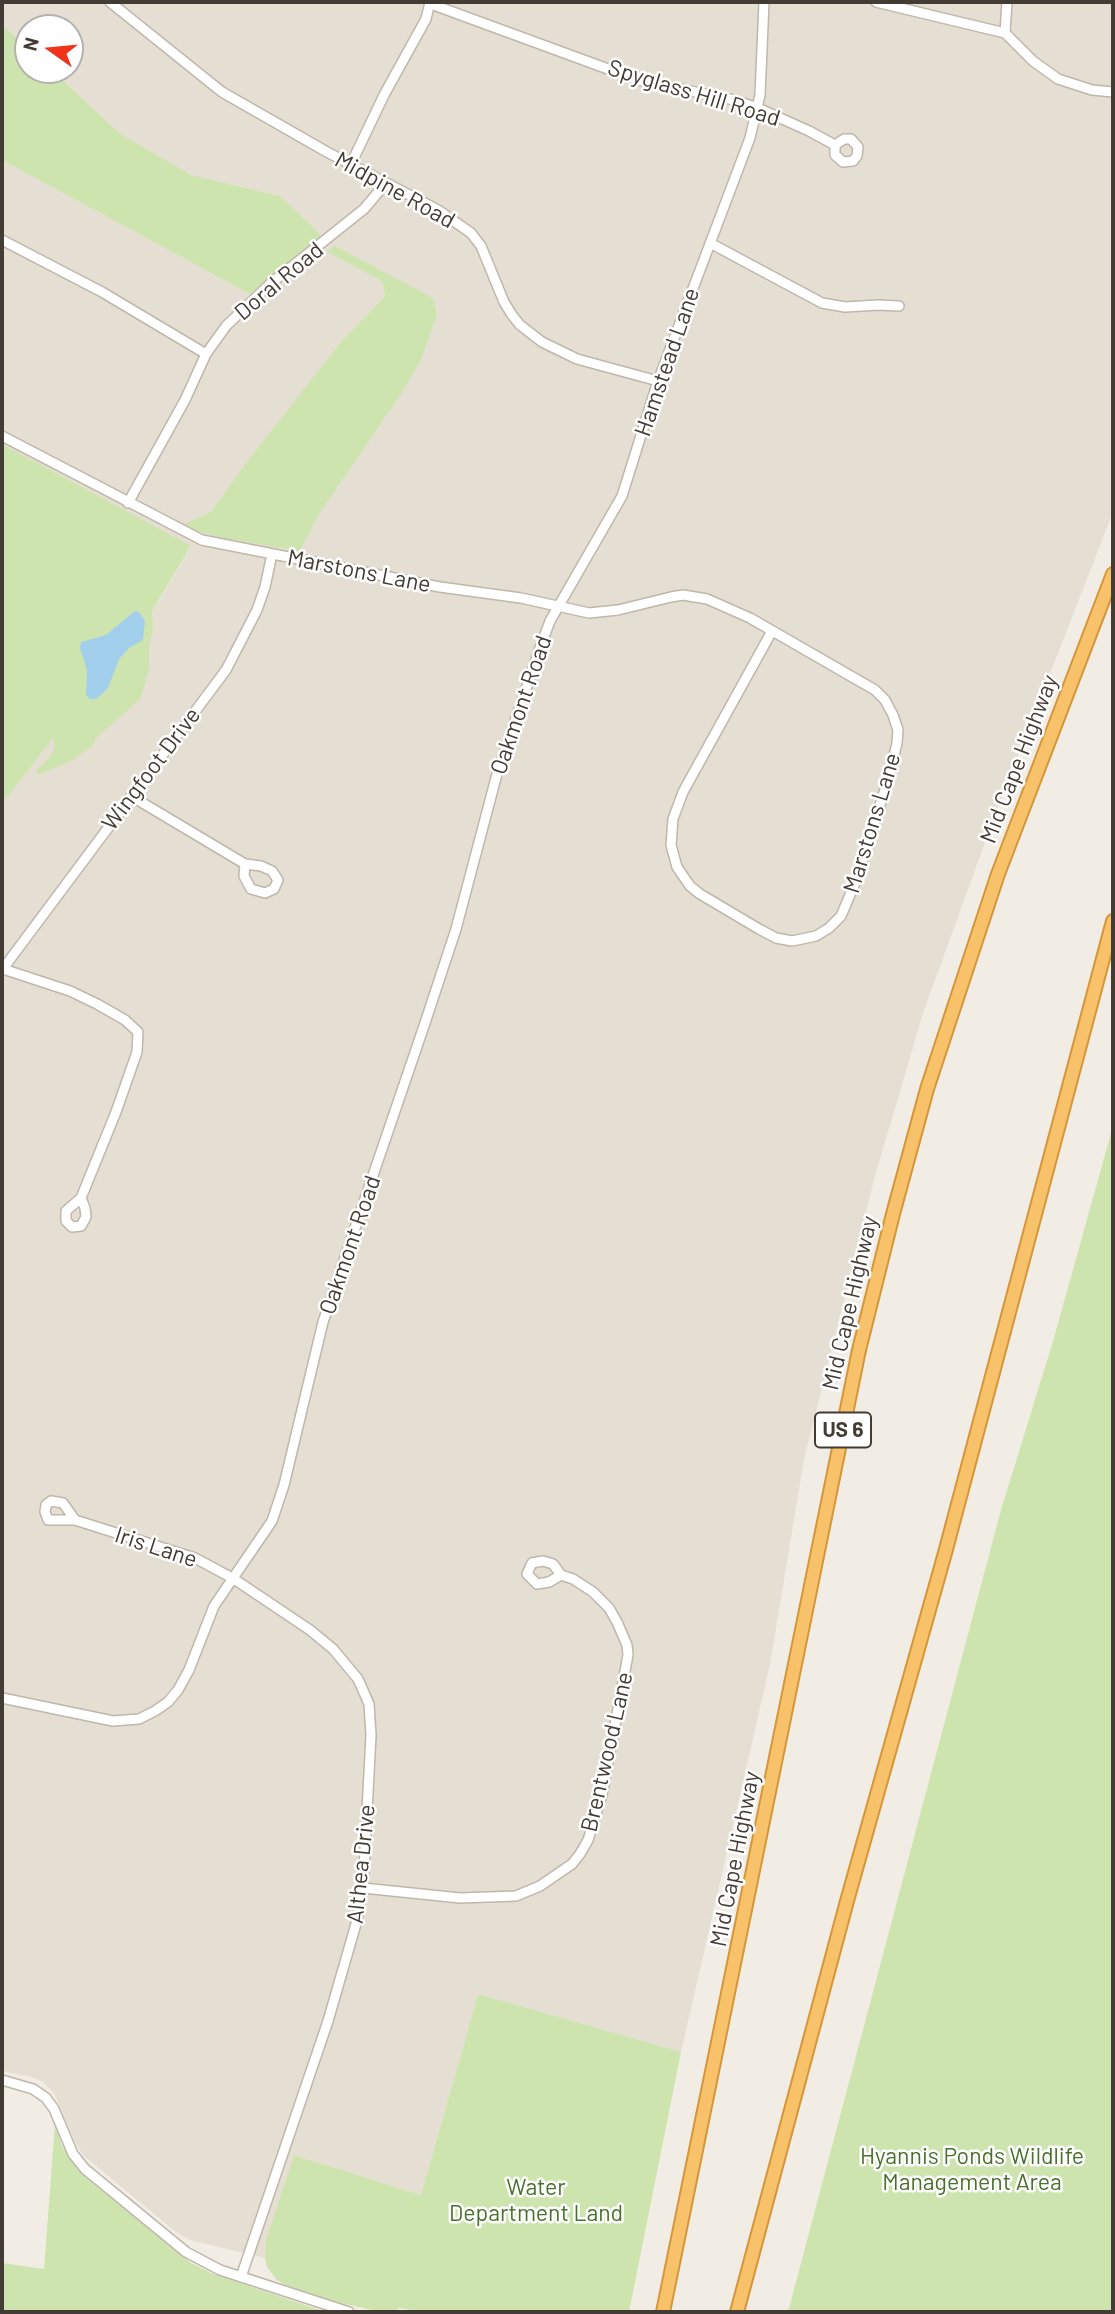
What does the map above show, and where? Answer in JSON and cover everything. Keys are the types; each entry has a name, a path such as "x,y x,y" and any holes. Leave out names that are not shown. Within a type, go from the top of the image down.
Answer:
{"highway":[{"name":"Mid Cape Highway","path":"663,2312 859,1350 887,1237 927,1089 965,968 1007,850 1113,574"},
{"path":"737,2312 1113,922"}],"street":[{"name":"Midpine Road","path":"110,2 222,92 438,210 471,233 488,261 504,302 520,325 532,335 577,359 658,381"},
{"name":"Hamstead Lane","path":"558,607 622,496 658,381 750,138 762,79 764,2"},
{"path":"876,2 1005,33 1033,61 1058,79 1091,90 1113,92"},
{"path":"1005,33 1006,2"},
{"path":"351,164 384,95 426,19 430,3"},
{"name":"Spyglass Hill Road","path":"430,3 638,80 734,100 758,108 835,145"},
{"name":"Doral Road","path":"128,503 185,400 206,354 226,326 250,302 364,209 386,183"},
{"path":"2,240 102,292 206,354"},
{"path":"710,243 822,303 845,307 878,304 899,306"},
{"name":"Marstons Lane","path":"2,436 202,540 440,587 521,598 589,613 603,613 683,595 708,599 772,632 875,690 885,700 898,730 889,777 849,901 841,916 829,928 816,936 792,941 776,938 700,894 690,886 677,867 671,845 673,819 683,792 772,632"},
{"name":"Wingfoot Drive","path":"2,970 233,658 257,610 272,554"},
{"name":"Oakmont Road","path":"2,1698 113,1721 139,1718 155,1711 168,1702 178,1690 189,1670 214,1606 267,1531 279,1504 323,1322 456,929 502,759 541,645 558,607"},
{"path":"131,796 245,864"},
{"path":"2,970 70,991 125,1020 138,1032 137,1052 81,1198"},
{"name":"Iris Lane","path":"75,1520 195,1558 234,1579"},
{"name":"Brentwood Lane","path":"363,1888 460,1898 516,1896 540,1886 572,1864 580,1854 588,1840 602,1795 628,1655 623,1633 609,1608 593,1592 561,1575"},
{"name":"Althea Drive","path":"234,1579 323,1639 352,1670 369,1704 371,1735 363,1888 356,1924 328,2021 242,2277"},
{"path":"2,2080 33,2089 46,2098 54,2109 73,2154 91,2175 186,2252 220,2270 349,2312"}],"shaded area":[{"path":"2,2 1113,2 1113,512 996,812 923,1013 875,1176 804,1459 770,1664 681,2052 478,1994 421,2195 294,2155 267,2239 265,2258 190,2240 176,2232 84,2156 75,2142 54,2093 43,2082 2,2071 2,804 157,604 191,547 2,444 2,160 250,294 320,235 280,196 191,175 119,133 67,84 84,84 84,14 14,14 14,36 2,25","holes":["328,252 433,298 437,315 421,360 318,516 300,551 194,531 188,522 211,512 341,342 385,296 382,281"]}],"green space":[{"path":"2,25 14,36 14,84 67,84 119,133 191,175 280,196 321,235 250,294 2,160"},
{"path":"335,246 433,298 437,315 421,360 318,516 300,551 223,538 182,527 211,512 341,342 385,296 382,281 327,252"},
{"path":"2,444 191,546 152,611 149,670 140,699 99,735 90,748 69,762 38,775 36,771 54,749 54,737 2,804"},
{"name":"Hyannis Ponds Wildlife Management Area","path":"1113,1126 1113,2312 788,2312 1001,1510 1054,1338"},
{"name":"Water Department Land","path":"478,1994 681,2052 629,2312 427,2312 398,2308 397,2312 381,2312 336,2302 287,2286 277,2280 267,2267 266,2240 294,2155 421,2195"},
{"path":"55,2124 62,2146 84,2176 191,2263 213,2274 326,2312 2,2312 2,2263 44,2269"}],"water":[{"path":"135,611 139,612 145,621 143,640 129,648 119,659 108,688 96,699 90,699 86,695 87,670 80,648 81,642 106,635"}]}
